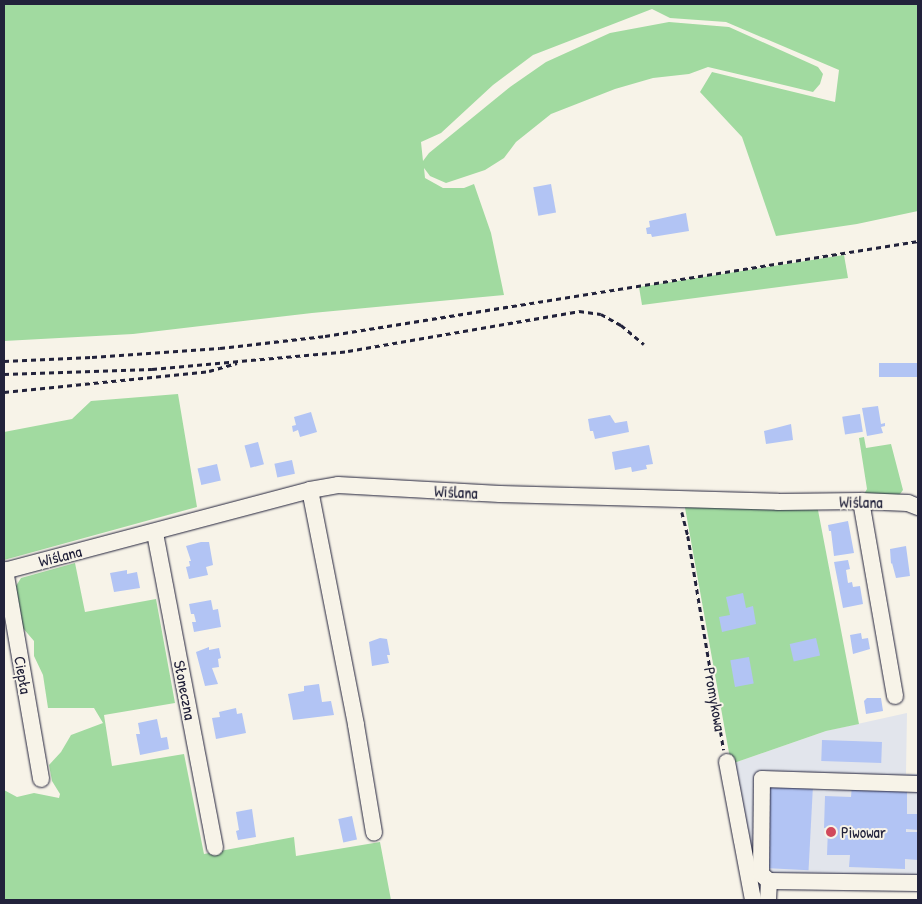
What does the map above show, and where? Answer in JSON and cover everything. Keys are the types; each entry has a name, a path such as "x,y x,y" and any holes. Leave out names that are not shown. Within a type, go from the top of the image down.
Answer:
{"street":[{"name":"Wiślana","path":"4,571 310,490 338,486 500,494 778,502 861,501 908,503 918,507"},
{"path":"310,490 356,725 374,833"},
{"path":"861,501 895,696"},
{"name":"Słoneczna","path":"155,532 215,847"},
{"name":"Ciepła","path":"4,571 41,779"},
{"path":"727,762 753,900"},
{"path":"918,784 762,779 761,874 769,881 918,883"},
{"path":"768,900 769,881"}],"path":[{"path":"4,361 220,348 325,336 918,241"},
{"path":"4,374 152,369 348,350 579,310 600,314 621,325 644,344"},
{"path":"4,392 209,371 244,361"},
{"name":"Promykowa","path":"678,498 688,536 727,762"}],"shaded area":[{"name":"Piwowar","path":"907,713 906,774 918,774 918,891 756,889 731,764 826,731"}],"green space":[{"path":"4,4 918,4 918,211 857,224 776,236 742,137 700,92 712,72 835,102 839,70 726,22 670,18 652,9 533,55 493,85 441,133 421,142 423,161 429,153 510,87 546,62 610,33 669,22 729,27 818,67 823,74 820,84 813,92 708,67 689,74 653,78 615,89 551,114 516,142 504,158 485,170 446,183 430,176 424,168 425,178 443,188 464,188 474,184 491,233 504,295 312,313 133,334 4,341"},
{"path":"844,255 848,278 642,305 639,287"},
{"path":"178,394 197,507 4,560 4,432 72,419 91,401"},
{"path":"864,437 866,448 891,444 903,490 897,498 863,496 867,489 859,438"},
{"path":"684,502 817,505 859,724 826,731 731,764"},
{"path":"75,563 85,612 156,599 175,703 104,715 112,766 184,754 204,854 294,837 296,856 380,842 391,900 4,900 4,790 17,797 34,793 59,798 60,794 52,781 49,765 61,752 71,735 103,723 94,708 48,708 43,675 34,656 34,641 22,627 16,586 21,578"}],"building":[{"path":"551,184 556,213 538,216 533,187"},
{"path":"686,213 689,231 652,237 651,234 647,234 646,228 650,227 649,221"},
{"path":"879,363 918,363 918,377 879,377"},
{"path":"878,406 881,424 885,423 885,426 881,427 883,433 867,436 862,408"},
{"path":"311,412 317,432 300,437 298,430 293,432 292,426 296,425 294,417"},
{"path":"860,414 863,432 845,435 842,417"},
{"path":"610,415 615,423 627,421 629,432 595,439 593,431 590,431 588,419"},
{"path":"791,424 793,440 766,444 764,431"},
{"path":"258,442 264,464 250,468 244,446"},
{"path":"649,445 653,464 646,465 647,469 632,472 631,467 615,470 612,452"},
{"path":"292,460 295,474 277,477 274,464"},
{"path":"217,464 221,481 201,485 198,468"},
{"path":"848,521 854,553 834,556 831,531 829,531 828,525"},
{"path":"209,542 213,565 206,567 208,575 189,579 186,567 190,566 189,561 191,561 186,546"},
{"path":"906,546 910,576 896,578 891,564 890,549"},
{"path":"848,560 850,569 846,570 848,583 852,582 853,587 860,586 863,604 843,608 834,562"},
{"path":"127,570 127,574 137,572 140,588 114,592 110,573"},
{"path":"743,593 746,608 753,606 756,624 722,632 719,617 730,615 726,597"},
{"path":"211,600 213,610 218,609 221,627 194,632 192,622 196,622 194,614 191,614 189,604"},
{"path":"861,633 862,639 868,638 870,649 853,654 850,635"},
{"path":"380,638 387,639 390,655 387,655 389,663 372,666 369,642"},
{"path":"816,638 820,656 794,662 790,644"},
{"path":"209,647 209,650 219,648 221,658 218,659 219,667 212,668 218,684 205,686 196,652"},
{"path":"749,657 754,684 735,687 730,660"},
{"path":"319,684 322,702 331,701 334,715 293,720 288,694 304,691 304,686"},
{"path":"867,698 881,698 883,711 866,714 864,701"},
{"path":"236,708 237,714 242,713 246,733 216,739 212,718 220,717 219,712"},
{"path":"157,719 161,738 167,737 169,749 140,755 136,734 140,734 138,723"},
{"path":"822,740 882,742 881,763 821,761"},
{"path":"769,784 813,786 809,870 765,868"},
{"path":"852,785 907,787 907,814 918,814 918,830 906,829 906,832 918,832 918,860 905,859 905,869 849,867 850,855 827,855 828,828 824,828 825,796 851,797"},
{"path":"252,809 256,837 238,840 236,831 239,830 236,812"},
{"path":"352,816 357,839 343,842 338,819"}],"place":[{"name":"Piwowar","path":"831,832"}]}
